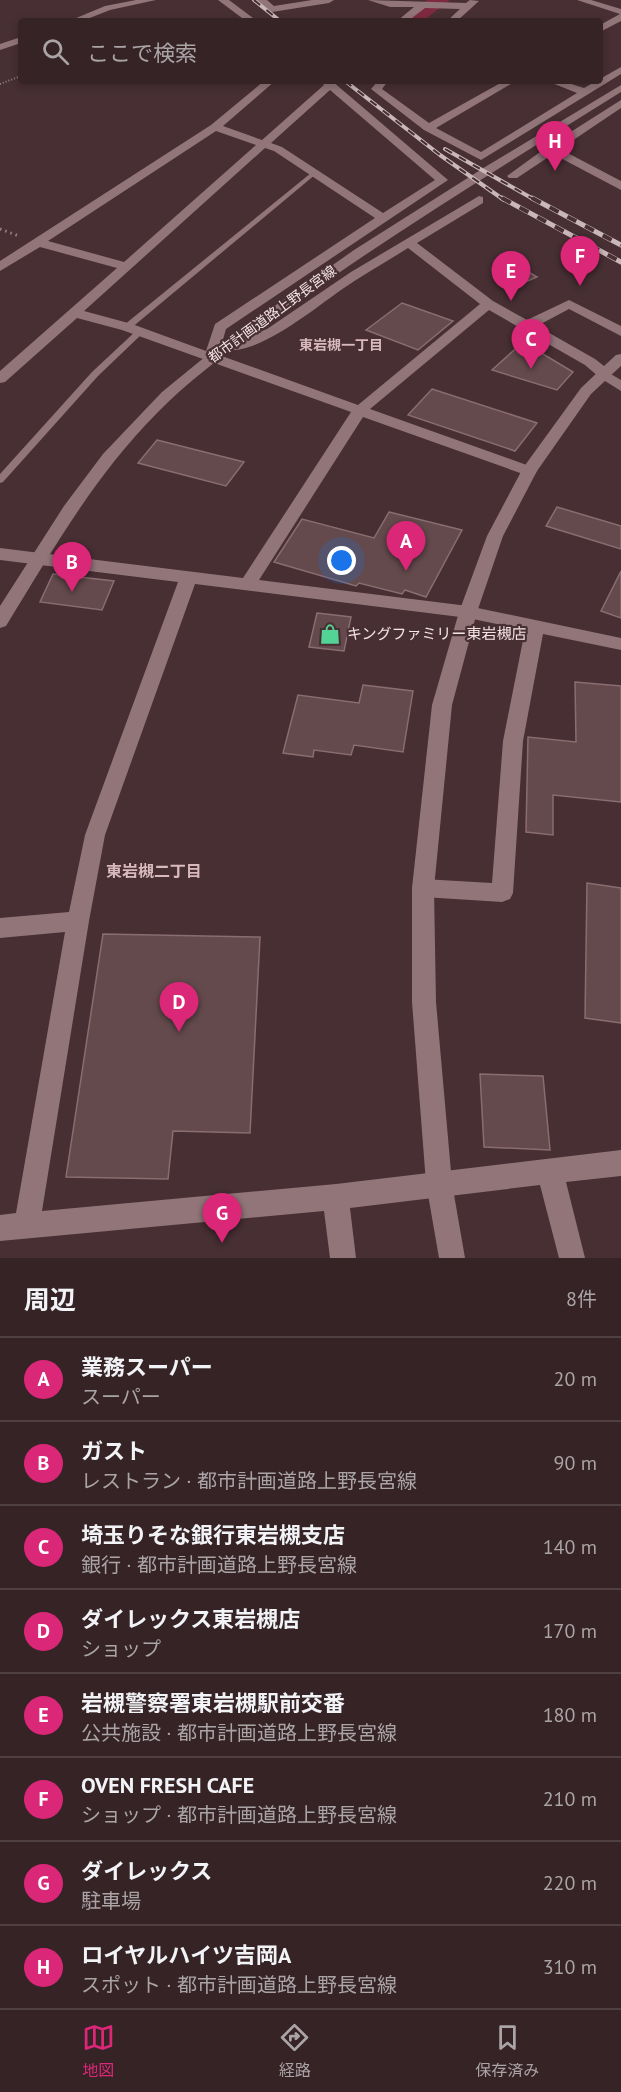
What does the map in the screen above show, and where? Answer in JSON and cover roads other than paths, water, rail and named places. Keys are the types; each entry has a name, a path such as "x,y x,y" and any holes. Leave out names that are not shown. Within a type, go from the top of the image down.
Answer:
{"street":[{"path":"80,18 110,4 151,0"},
{"path":"224,0 248,18"},
{"path":"262,0 272,9 329,0"},
{"path":"374,0 390,4 472,3"},
{"path":"390,4 401,0"},
{"path":"582,0 621,12"},
{"path":"455,18 472,3"},
{"path":"406,18 426,5"},
{"path":"603,27 621,17"},
{"path":"0,47 18,41"},
{"path":"603,81 621,70"},
{"path":"0,267 214,127 266,84"},
{"path":"0,379 327,84"},
{"path":"211,357 220,327 265,295 442,180 329,84"},
{"path":"380,84 376,89 428,128 481,157 598,84"},
{"path":"428,128 506,84"},
{"path":"561,84 585,92"},
{"name":"都市計画道路上野長宮線","path":"0,622 36,558 84,488 153,409 211,357 339,265 621,88"},
{"path":"513,176 621,104"},
{"path":"214,127 278,149 384,219"},
{"path":"551,149 621,186"},
{"path":"227,346 240,345 270,334 337,287 479,200"},
{"path":"37,242 125,266"},
{"path":"408,242 489,304 590,362 621,387"},
{"path":"247,585 359,411 489,304"},
{"path":"526,326 569,304 621,332"},
{"path":"74,313 133,329 529,471"},
{"path":"452,1258 439,1183 424,1002 423,888 442,705 468,612 495,536 529,471 586,391 621,358"},
{"path":"0,554 468,612 621,644"},
{"path":"27,1224 78,921 95,835 188,578"},
{"path":"423,888 502,892 513,741 535,626"},
{"path":"0,928 78,921"},
{"path":"0,1228 336,1197 621,1163"},
{"path":"550,1172 572,1258"},
{"path":"336,1197 343,1258"}],"lane":[{"path":"0,480 133,329 313,174"}],"waterway":[{"path":"414,18 440,0"}],"railway":[{"path":"254,0 276,18"},
{"path":"349,84 440,155 504,200"},
{"path":"445,149 535,200"},
{"path":"502,198 621,262"},
{"path":"532,198 621,245"}],"place":[{"name":"ロイヤルハイツ吉岡A","path":"555,171"},
{"name":"OVEN FRESH CAFE","path":"580,286"},
{"name":"岩槻警察署東岩槻駅前交番","path":"511,301"},
{"name":"埼玉りそな銀行東岩槻支店","path":"531,369"},
{"name":"業務スーパー","path":"406,571"},
{"name":"ガスト","path":"72,592"},
{"name":"キングファミリー東岩槻店","path":"330,634"},
{"name":"ダイレックス東岩槻店","path":"179,1032"},
{"name":"ダイレックス","path":"222,1243"}],"district":[{"name":"東岩槻一丁目","path":"341,345"},
{"name":"東岩槻二丁目","path":"154,871"}]}
